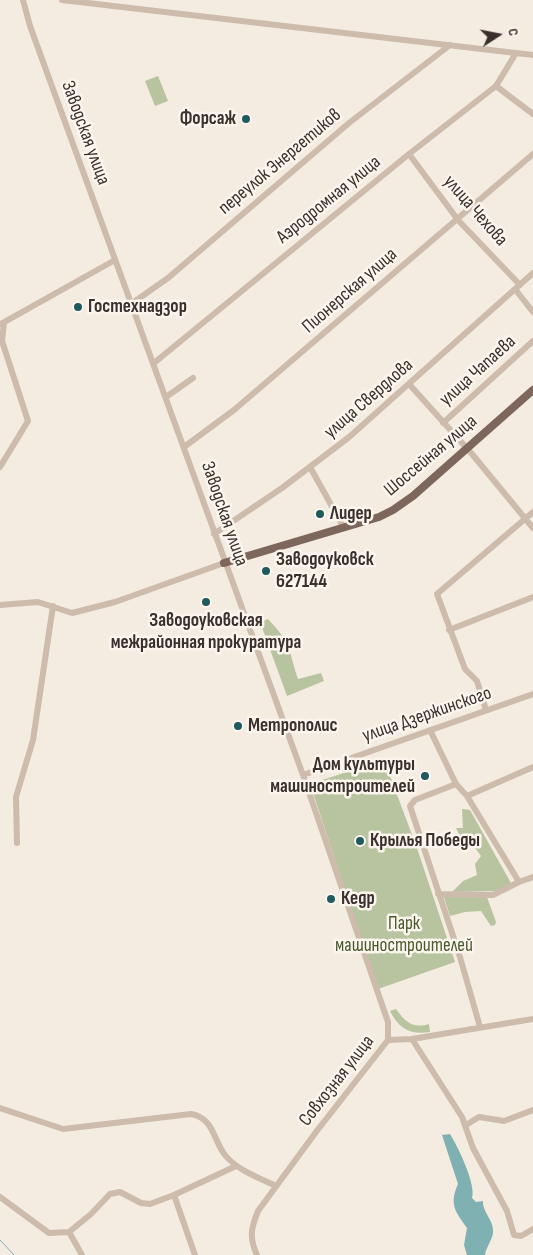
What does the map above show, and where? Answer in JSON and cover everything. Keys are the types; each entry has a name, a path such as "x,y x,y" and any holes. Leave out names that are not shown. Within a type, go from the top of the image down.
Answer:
{"main road":[{"name":"Шоссейная улица","path":"224,563 344,528 393,510 533,390"}],"street":[{"name":"Заводская улица","path":"23,0 30,26 154,363 224,563 303,775 388,1022 388,1040"},
{"path":"62,0 533,55"},
{"name":"переулок Энергетиков","path":"131,304 168,278 349,123 450,45"},
{"name":"Аэродромная улица","path":"154,363 408,154 496,86 516,53"},
{"path":"496,86 533,114"},
{"name":"улица Чехова","path":"408,154 458,220 518,287 533,312"},
{"name":"Пионерская улица","path":"184,447 234,410 533,154"},
{"path":"0,467 28,421 2,341 2,324 115,260"},
{"name":"улица Свердлова","path":"214,534 348,438 533,273"},
{"name":"улица Чапаева","path":"443,423 492,376 533,341"},
{"path":"166,397 193,378"},
{"path":"409,384 467,448 533,528"},
{"path":"310,467 344,528"},
{"path":"486,710 476,681 465,669 437,594 533,512"},
{"path":"0,605 24,601 38,602 72,613 94,608 224,563"},
{"path":"449,630 533,597"},
{"path":"17,843 16,797 33,740 53,606"},
{"name":"улица Дзержинского","path":"303,775 533,694"},
{"path":"430,730 456,784 467,796 518,882"},
{"path":"467,796 533,767"},
{"path":"456,784 416,800 410,806 460,957 480,1028"},
{"path":"438,894 493,895 518,882 533,877"},
{"name":"Совхозная улица","path":"257,1255 250,1240 252,1225 258,1211 388,1040 412,1039 533,1019"},
{"path":"412,1039 466,1125 473,1148 507,1211 514,1235 521,1236 533,1229"},
{"path":"0,1108 63,1129 191,1114 199,1116 205,1120 215,1135 224,1154 236,1166 276,1186"},
{"path":"466,1125 479,1117 504,1121 533,1110"},
{"path":"0,1197 49,1233 70,1232 110,1194 120,1192 141,1203 150,1204 236,1166"},
{"path":"174,1195 196,1255"},
{"path":"70,1232 82,1255"}],"green space":[{"path":"158,76 168,101 155,106 145,81"},
{"path":"268,619 285,641 298,679 321,673 324,681 287,696 260,622"},
{"name":"Парк машиностроителей","path":"384,760 417,848 455,962 378,989 310,784"},
{"path":"462,809 470,810 511,883 496,891 452,892 463,881 477,875 475,864 481,856 470,841 459,834 456,828 463,828"},
{"path":"444,897 487,897 496,922 495,925 491,926 481,911 465,912 450,916"},
{"path":"396,1009 403,1018 414,1025 429,1024 430,1032 417,1033 401,1026 390,1011"}],"water":[{"path":"450,1134 462,1156 469,1175 473,1192 472,1198 476,1202 483,1201 484,1209 492,1224 493,1235 485,1255 467,1255 464,1245 467,1228 455,1207 454,1197 458,1184 442,1135"}],"waterway":[{"path":"0,1240 14,1255"}],"place":[{"name":"Форсаж","path":"246,119"},
{"name":"Гостехнадзор","path":"78,307"},
{"name":"Лидер","path":"320,514"},
{"name":"Заводоуковск 627144","path":"266,571"},
{"name":"Заводоуковская межрайонная прокуратура","path":"206,602"},
{"name":"Метрополис","path":"238,726"},
{"name":"Дом культуры машиностроителей","path":"425,776"},
{"name":"Крылья Победы","path":"360,841"},
{"name":"Кедр","path":"331,899"}]}
